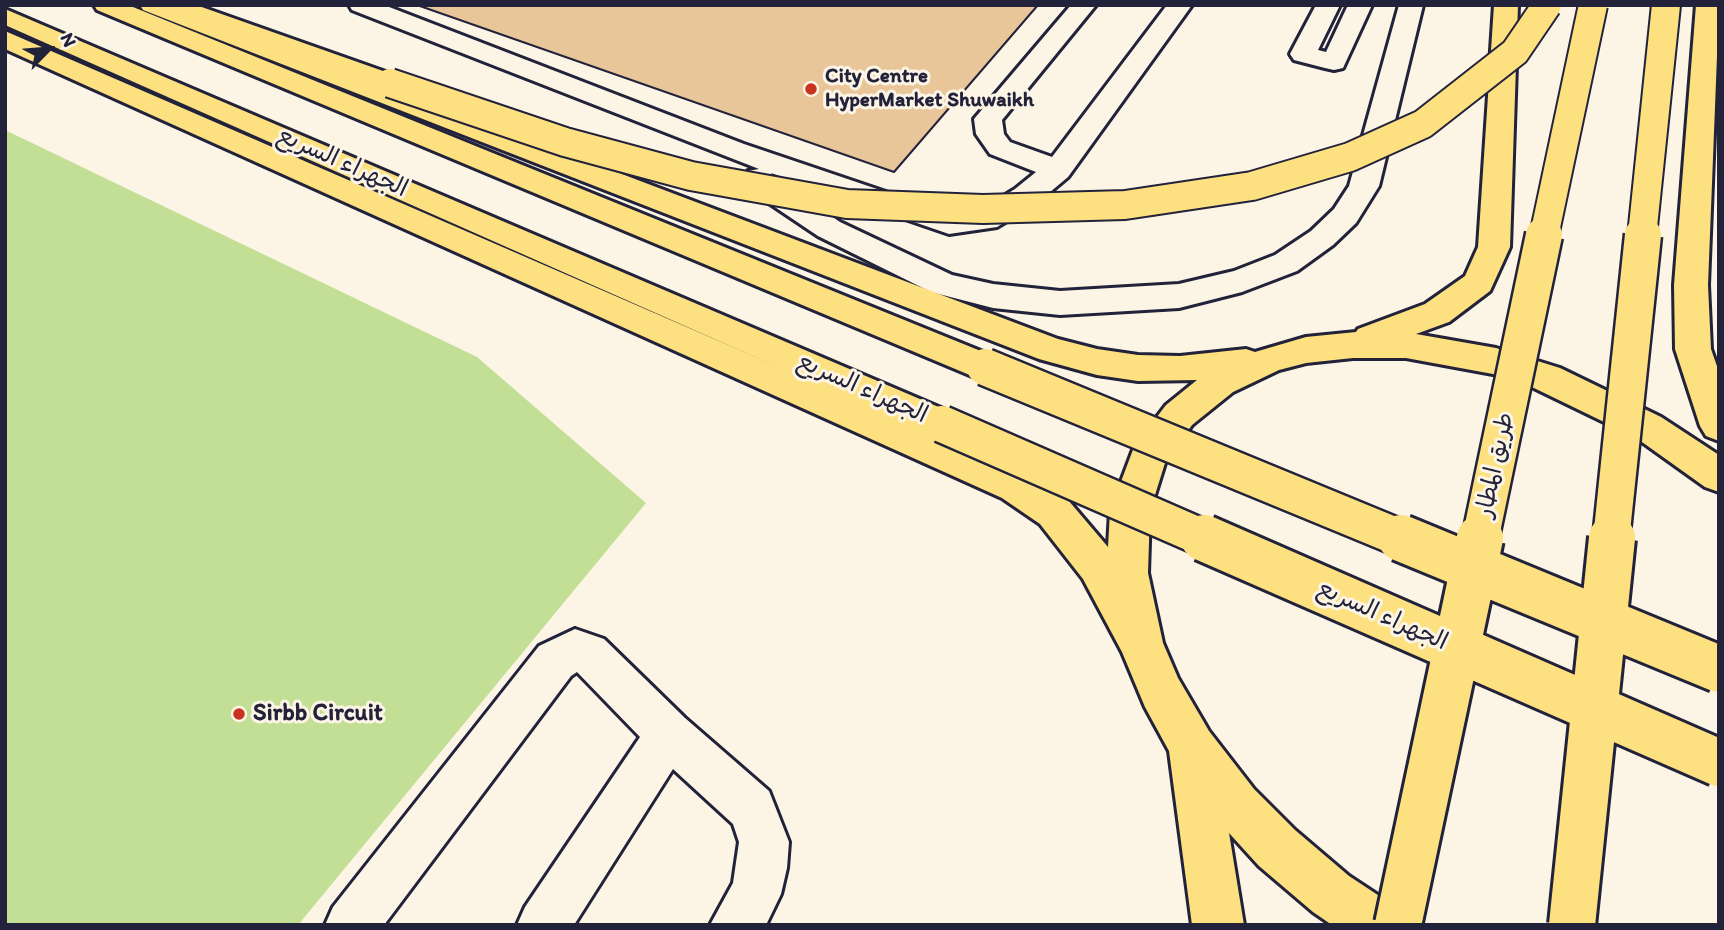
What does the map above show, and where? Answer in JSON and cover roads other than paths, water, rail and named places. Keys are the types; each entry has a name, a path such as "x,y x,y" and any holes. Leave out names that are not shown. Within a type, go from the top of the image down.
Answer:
{"main road":[{"path":"106,5 1719,669"},
{"path":"152,5 1051,350 1097,362 1138,368 1180,369 1269,359 1306,350 1353,345 1406,345 1447,351 1496,361 1547,378 1648,427 1719,476"},
{"path":"172,5 565,142 691,176 847,204 983,209 1125,205 1252,186 1350,157 1423,124 1450,105 1515,52 1546,5"},
{"path":"1353,345 1437,313 1478,282 1494,247 1506,5"},
{"name":"طريق المطار","path":"1398,925 1593,5"},
{"path":"1572,925 1666,5"},
{"path":"1708,5 1691,285 1693,349 1719,426"},
{"name":"الجهراء السريع","path":"5,16 1719,763"},
{"name":"الجهراء السريع","path":"5,39 1016,487 1055,512 1098,566 1141,643"},
{"path":"1269,359 1220,382 1198,397 1179,415 1148,458 1130,511 1127,573 1141,643 1161,692 1192,747 1237,806 1277,848 1331,894 1378,925"},
{"path":"1192,747 1218,925"}],"lane":[{"path":"361,5 734,150 948,224 986,220 1026,195 1058,170 1180,5"},
{"path":"1058,170 1000,148 989,134 988,120 1084,5"},
{"path":"1328,5 1303,54 1334,62 1360,5"},
{"path":"734,150 765,186 830,229 943,284 993,296 1060,303 1179,296 1242,281 1286,263 1322,238 1345,216 1364,186 1411,5"},
{"path":"351,925 555,661 575,649 588,653 669,734 752,808 764,842 762,868 755,894 736,925"},
{"path":"542,925 669,734"}],"place":[{"name":"City Centre HyperMarket Shuwaikh","path":"811,89"},
{"name":"Sirbb Circuit","path":"239,714"}]}
